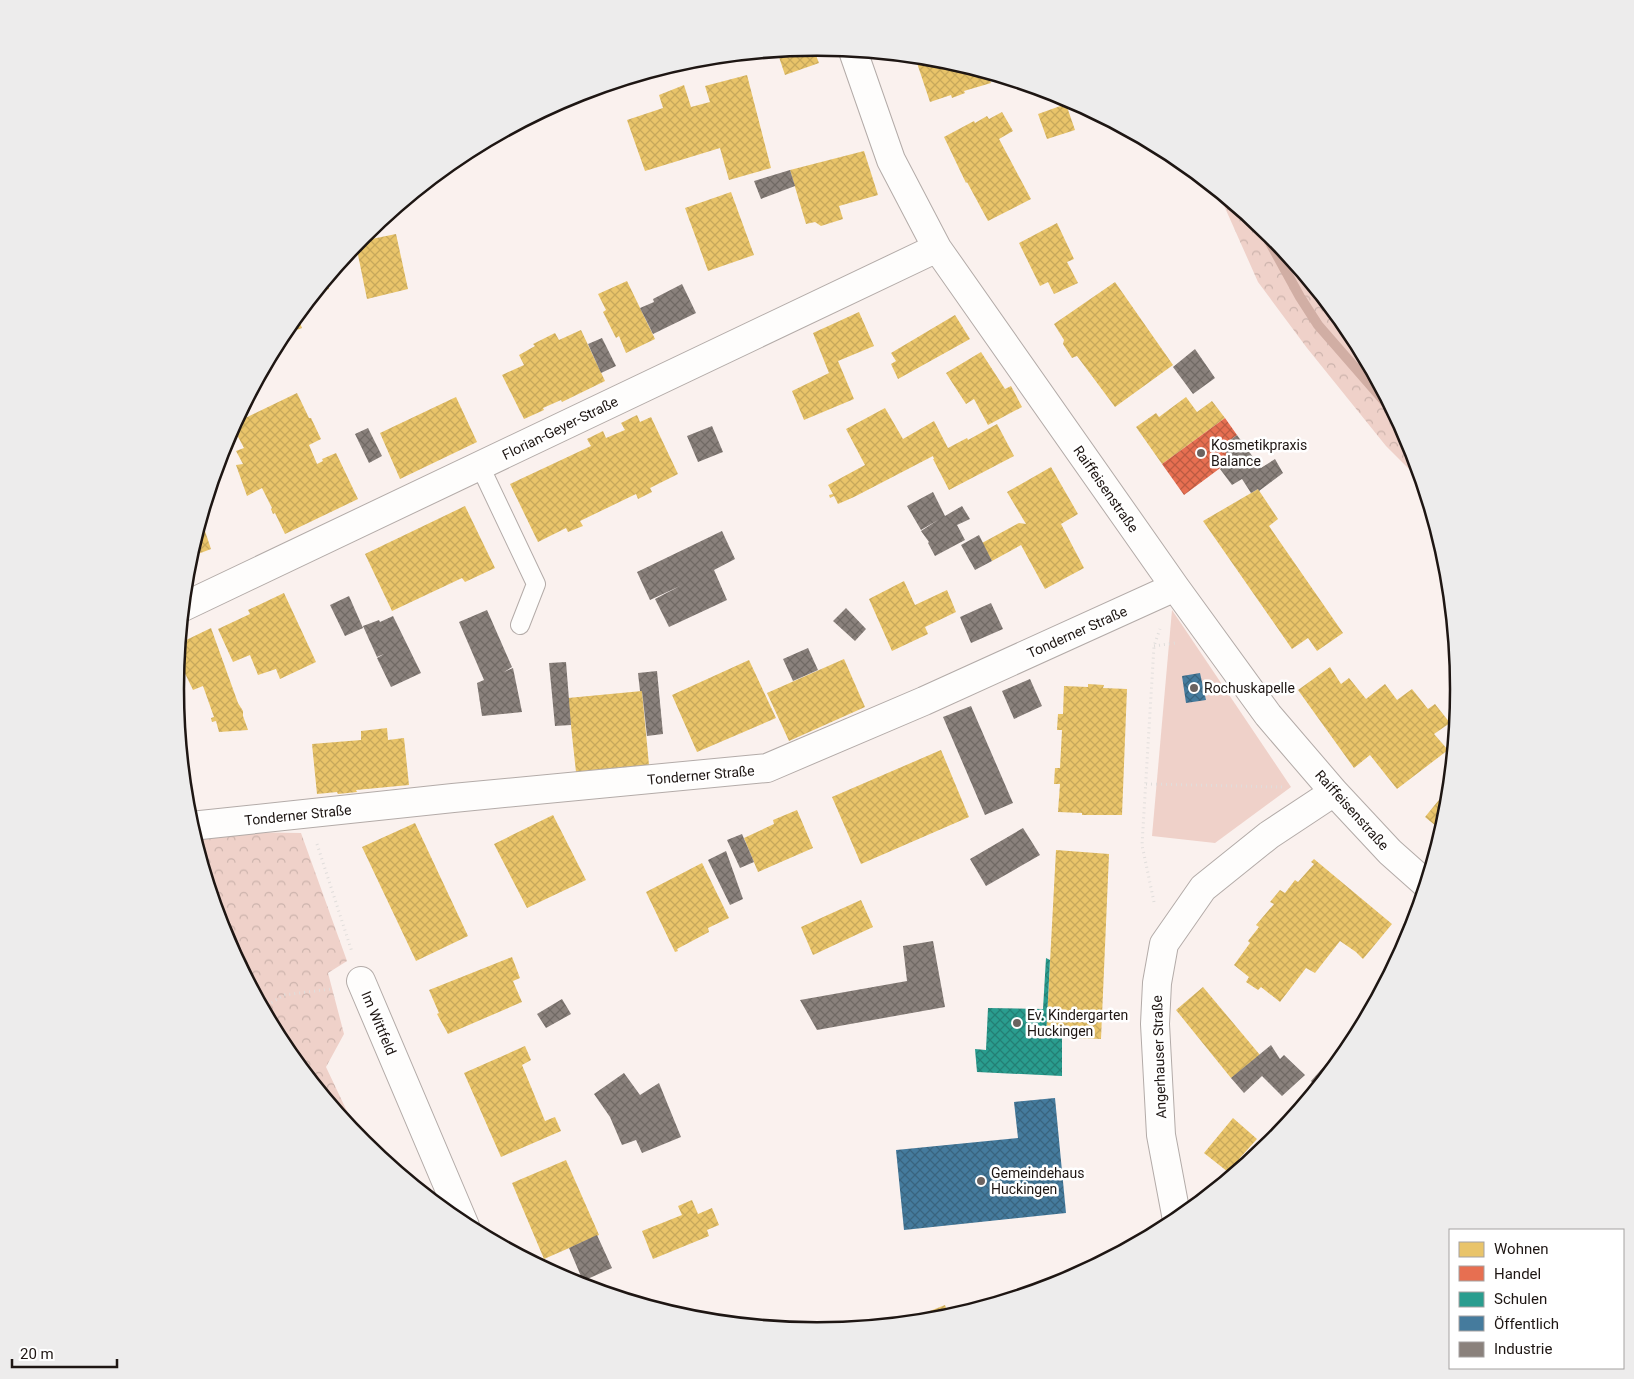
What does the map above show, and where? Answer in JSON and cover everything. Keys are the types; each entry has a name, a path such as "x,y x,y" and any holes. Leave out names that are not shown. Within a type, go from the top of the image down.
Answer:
{"street":[{"name":"Raiffeisenstraße","path":"855,58 891,160 937,248 1175,587 1268,715 1334,792 1390,852 1421,880"},
{"name":"Florian-Geyer-Straße","path":"190,604 937,248"},
{"name":"Tonderner Straße","path":"199,825 463,797 767,768 924,701 1175,587"},
{"name":"Angerhauser Straße","path":"1175,1211 1161,1135 1155,1024 1157,983 1164,944 1203,888 1269,835 1334,792"},
{"name":"Im Wittfeld","path":"361,981 459,1212"}],"lane":[{"path":"480,466 536,584 520,625"}],"path":[{"path":"1164,944 1142,845 1154,646 1175,587"},
{"path":"1146,784 1291,787 1334,792"},
{"name":"Im Wittfeld","path":"307,815 361,981"},
{"path":"268,1005 284,995 322,991 361,981"}],"green space":[{"path":"1223,204 1265,242 1293,272 1344,338 1385,409 1411,471 1386,446 1307,348 1258,282"},
{"path":"1172,610 1291,787 1215,843 1152,836"},
{"path":"239,832 301,833 347,961 328,973 344,1034 326,1067 349,1116 290,1041 249,970 217,893 201,836"}],"building: Wohnen":[{"path":"816,56 819,63 785,75 779,58"},
{"path":"918,65 941,68 981,78 990,81 991,83 964,91 965,93 952,98 951,95 930,102"},
{"path":"747,75 771,168 729,180 720,148 645,171 627,120 663,108 659,95 684,85 691,107 710,102 705,86"},
{"path":"1062,105 1067,108 1075,130 1047,139 1038,114"},
{"path":"1002,112 1013,131 999,139 1031,199 988,221 966,183 944,137 974,121 975,123 987,116 989,119"},
{"path":"864,151 878,195 839,206 843,219 821,226 815,222 806,224 790,170"},
{"path":"731,192 754,255 708,271 685,208"},
{"path":"1057,223 1074,259 1067,262 1078,283 1054,294 1048,282 1040,286 1019,243"},
{"path":"396,234 408,289 367,299 358,254 372,239"},
{"path":"627,281 655,339 626,353 619,336 616,338 603,312 606,310 598,294"},
{"path":"1115,282 1173,365 1115,407 1077,356 1072,358 1054,324"},
{"path":"859,312 874,346 838,361 854,399 804,420 792,391 829,373 813,333"},
{"path":"955,315 970,339 898,379 891,364 896,361 891,353"},
{"path":"581,330 605,381 562,402 561,400 543,408 544,410 524,419 502,375 524,365 519,355 535,346 533,344 555,333 559,340"},
{"path":"981,352 1005,389 1011,386 1022,407 988,425 974,399 966,404 946,373"},
{"path":"297,393 321,439 309,445 317,464 323,461 322,459 336,453 358,499 285,534 275,513 273,514 262,488 247,496 236,465 243,464 236,451 244,448 237,435 245,418"},
{"path":"456,397 477,442 400,479 380,433"},
{"path":"1186,397 1197,412 1212,401 1225,418 1162,464 1136,427 1156,413 1159,417"},
{"path":"885,408 903,439 934,421 948,448 967,438 968,440 997,424 1014,456 949,490 933,456 838,504 834,496 830,498 829,495 833,494 828,485 865,465 846,429"},
{"path":"637,415 640,422 651,417 678,474 650,488 652,492 638,499 636,494 580,521 583,526 568,532 566,528 538,542 510,484 591,446 587,439 603,431 606,438 625,430 621,423"},
{"path":"1051,467 1078,514 1061,524 1084,568 1045,589 1021,545 992,561 982,543 1019,523 1026,524 1007,492"},
{"path":"1258,489 1278,519 1269,526 1343,633 1317,651 1308,638 1292,649 1203,521"},
{"path":"465,506 495,568 465,582 462,578 392,611 365,554"},
{"path":"204,529 211,549 199,554"},
{"path":"904,581 915,605 947,590 956,612 925,627 928,634 892,651 869,599"},
{"path":"284,593 316,662 280,679 276,669 258,675 250,655 233,662 218,629 250,614 248,610"},
{"path":"211,628 238,703 243,711 248,730 219,732 216,721 212,722 211,718 214,717 203,686 193,690 184,672 186,640"},
{"path":"844,659 865,707 789,741 767,693"},
{"path":"749,660 776,718 697,752 672,695"},
{"path":"1330,667 1341,684 1349,678 1366,699 1385,684 1397,700 1412,689 1428,709 1435,704 1449,722 1434,734 1447,751 1397,789 1370,755 1354,768 1298,690"},
{"path":"1088,684 1104,685 1103,688 1127,689 1122,815 1082,815 1082,813 1058,812 1060,784 1054,784 1055,768 1060,768 1062,730 1057,730 1058,714 1063,714 1064,686 1088,687"},
{"path":"642,691 649,765 576,772 568,698"},
{"path":"387,728 388,740 404,738 409,785 356,790 357,792 338,794 337,792 317,794 312,744 361,740 361,731"},
{"path":"941,750 969,817 861,864 832,797"},
{"path":"1441,798 1435,825 1425,817"},
{"path":"797,810 813,848 758,872 744,838 774,824 773,820"},
{"path":"553,815 586,880 527,908 494,844"},
{"path":"415,823 468,936 416,961 362,847"},
{"path":"1056,850 1109,854 1101,1039 1046,1037"},
{"path":"1314,859 1392,924 1363,959 1340,941 1315,973 1306,968 1280,1002 1261,987 1258,990 1246,982 1249,977 1234,965 1259,927 1256,925 1274,904 1270,902 1280,890 1285,893 1295,880 1298,882 1314,864 1311,862"},
{"path":"702,863 729,918 708,928 709,932 677,949 678,951 675,952 646,892"},
{"path":"861,900 873,927 813,955 801,927"},
{"path":"512,957 520,978 513,981 522,1002 448,1034 437,1014 439,1013 429,990"},
{"path":"1203,987 1260,1055 1231,1078 1176,1010"},
{"path":"525,1046 531,1060 522,1065 545,1121 555,1117 561,1131 501,1157 464,1073"},
{"path":"1233,1118 1257,1139 1239,1159 1241,1161 1228,1172 1204,1153"},
{"path":"566,1160 599,1235 544,1259 512,1183"},
{"path":"692,1200 698,1214 712,1208 719,1225 707,1230 709,1236 653,1259 642,1231 682,1215 678,1206"},
{"path":"945,1305 947,1310 941,1311 923,1314"}],"building: Handel":[{"name":"Kosmetikpraxis Balance","path":"1225,418 1237,435 1222,446 1231,460 1184,495 1162,464"}],"building: Schulen":[{"name":"Ev. Kindergarten Huckingen","path":"1046,958 1050,960 1046,1037 1062,1038 1062,1076 977,1072 975,1049 986,1050 988,1008 1043,1009"}],"building: Öffentlich":[{"name":"Rochuskapelle","path":"1200,673 1206,700 1186,703 1182,676"},
{"name":"Gemeindehaus Huckingen","path":"1055,1098 1066,1213 904,1230 896,1150 1018,1138 1014,1102"}],"building: Industrie":[{"path":"790,170 795,186 761,199 754,181"},
{"path":"682,284 696,313 653,334 640,308 654,302 653,299"},
{"path":"602,338 616,366 601,373 588,344"},
{"path":"1195,349 1215,378 1193,394 1173,367"},
{"path":"712,426 723,452 698,462 687,436"},
{"path":"368,428 382,456 369,463 355,434"},
{"path":"1237,435 1261,468 1275,459 1283,473 1259,491 1258,489 1251,493 1242,479 1232,485 1220,469 1231,460 1222,446"},
{"path":"933,492 945,516 962,506 970,519 957,525 965,540 935,556 929,542 921,531 938,520 921,530 907,506"},
{"path":"722,531 735,559 714,570 727,600 669,627 655,599 680,586 650,600 637,572"},
{"path":"979,535 992,561 975,570 961,545"},
{"path":"349,596 363,628 345,636 330,605"},
{"path":"991,603 1003,629 971,643 960,617"},
{"path":"846,608 866,629 855,641 833,621"},
{"path":"487,610 512,667 504,672 513,668 522,712 482,716 477,683 484,680 459,622"},
{"path":"393,616 421,673 391,687 377,658 384,654 377,657 363,626 379,620 380,622"},
{"path":"808,648 818,670 793,681 783,659"},
{"path":"566,662 571,725 555,726 549,663"},
{"path":"657,671 663,734 647,736 638,673"},
{"path":"1030,679 1042,706 1014,719 1002,691"},
{"path":"971,706 1013,803 985,815 943,717"},
{"path":"1023,828 1040,855 986,886 970,859"},
{"path":"742,834 754,862 740,868 727,840"},
{"path":"726,851 743,899 730,905 708,860"},
{"path":"933,941 945,1007 817,1030 800,1000 907,981 903,946"},
{"path":"562,999 571,1014 546,1028 537,1014"},
{"path":"1271,1045 1280,1059 1284,1055 1305,1075 1282,1096 1262,1076 1244,1093 1231,1078"},
{"path":"1331,1058 1313,1083 1311,1081"},
{"path":"624,1073 640,1095 659,1083 681,1137 642,1153 636,1140 622,1145 610,1117 594,1094"},
{"path":"597,1235 612,1268 587,1279 581,1277 569,1248"}],"waterway":[{"path":"1276,254 1318,325 1374,390"}],"place":[{"name":"Kosmetikpraxis Balance","path":"1201,453"},
{"name":"Rochuskapelle","path":"1194,688"},
{"name":"Ev. Kindergarten Huckingen","path":"1017,1023"},
{"name":"Gemeindehaus Huckingen","path":"981,1181"}]}
